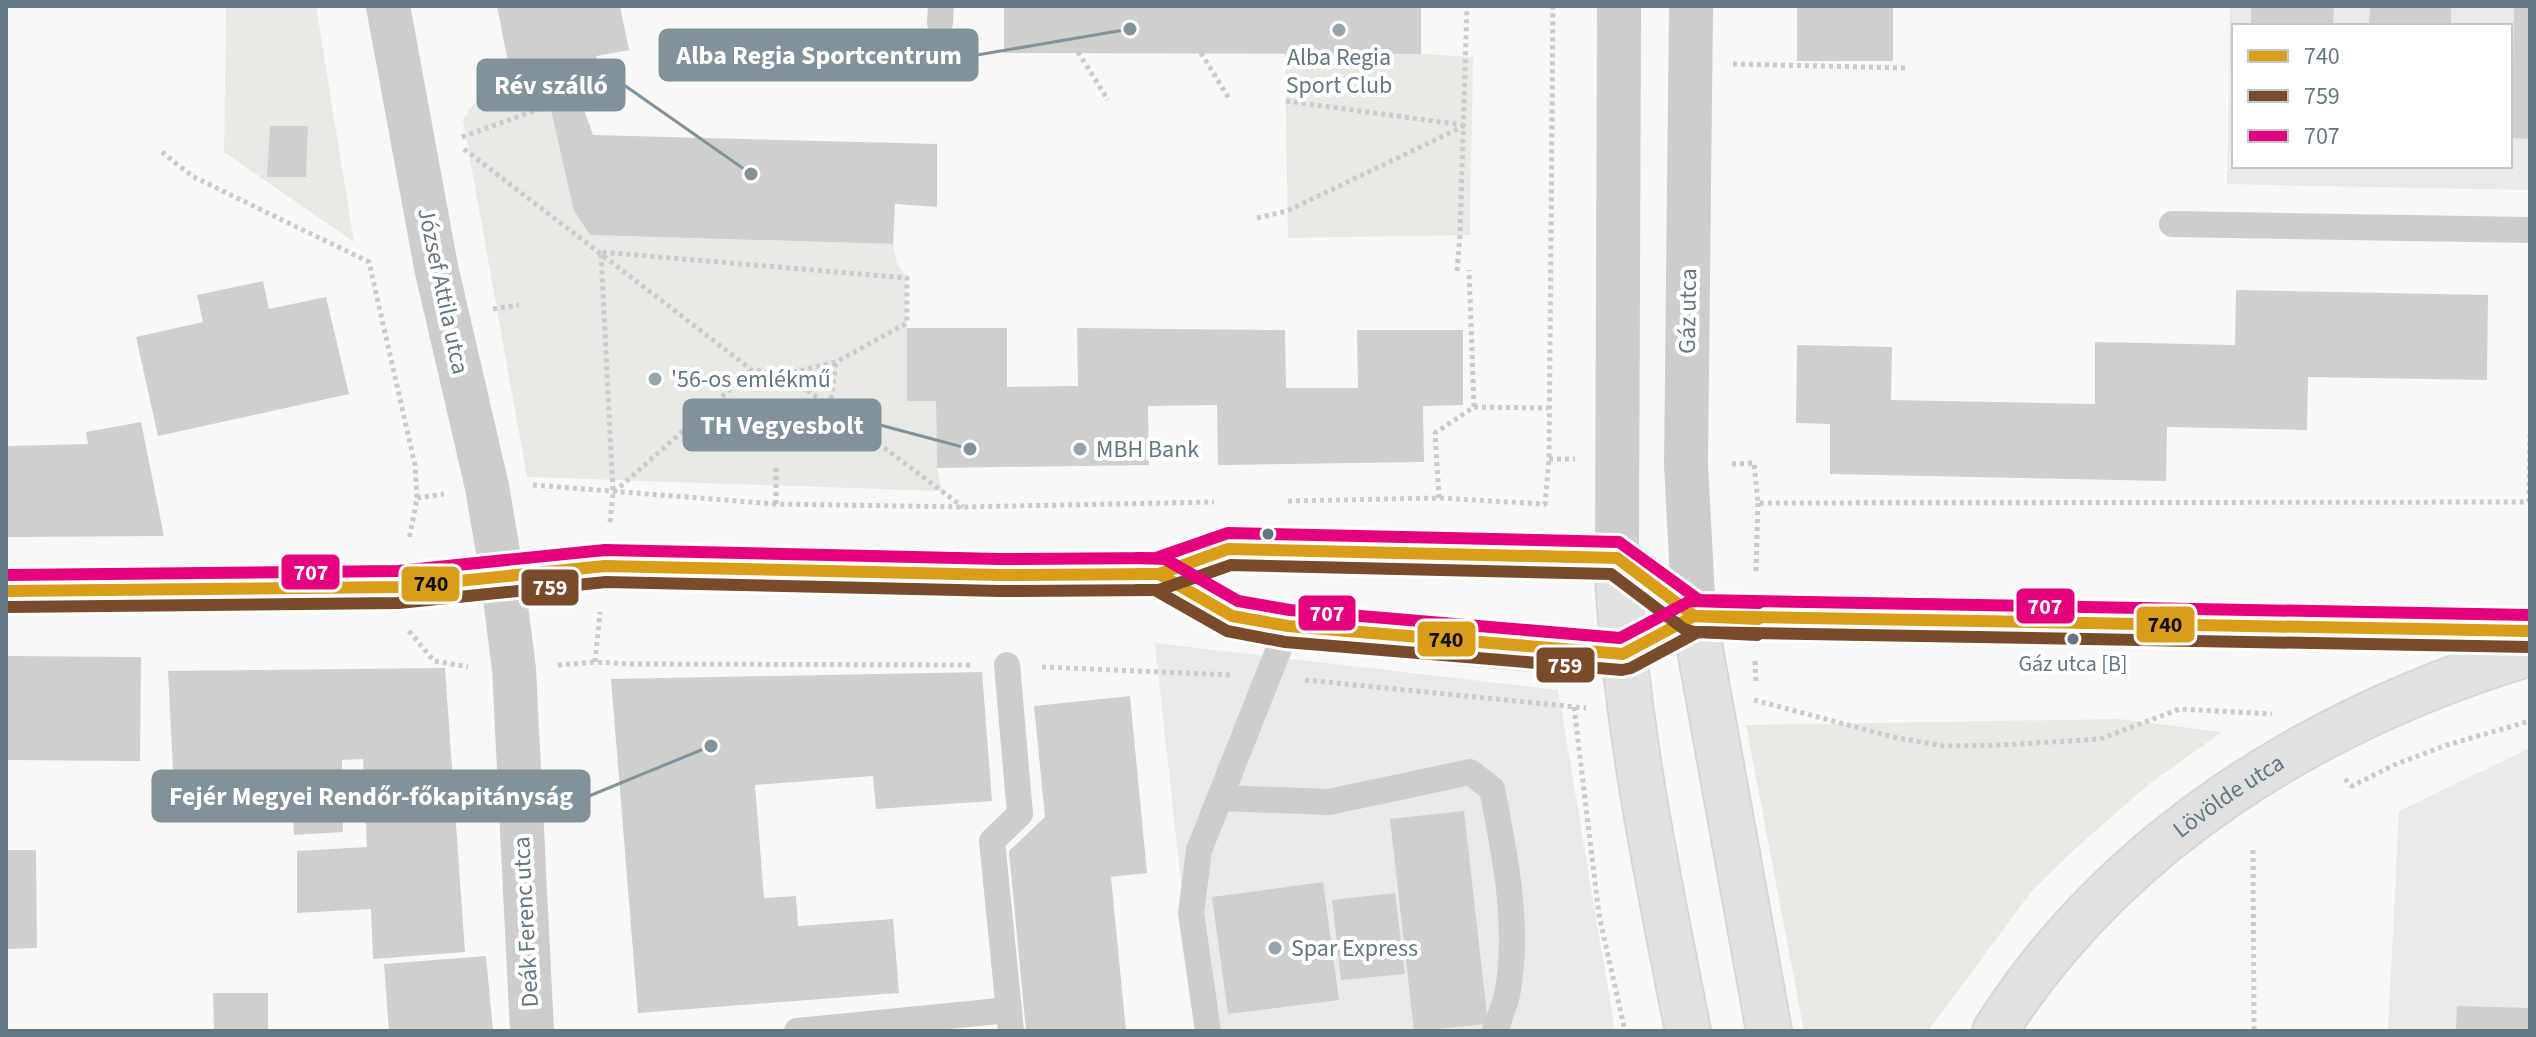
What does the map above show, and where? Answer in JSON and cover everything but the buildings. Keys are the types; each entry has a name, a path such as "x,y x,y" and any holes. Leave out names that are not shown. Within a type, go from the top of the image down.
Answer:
{"main road":[{"path":"6,591 399,587 605,566 1000,575 1159,574 1228,549 1617,558 1694,616 1769,1031"},
{"path":"1617,558 1630,710 1688,1031"},
{"path":"1159,574 1232,616 1288,626 1623,654 1694,616 2530,631"},
{"name":"Lövölde utca","path":"1995,1031 2058,944 2116,882 2186,824 2248,779 2309,744 2413,695 2530,653"}],"street":[{"name":"József Attila utca","path":"388,6 436,267 487,487 502,575"},
{"path":"1617,558 1619,6"},
{"name":"Gáz utca","path":"1691,6 1686,465 1694,616"},
{"name":"Deák Ferenc utca","path":"502,575 514,669 532,1031"}],"lane":[{"path":"2172,224 2530,230"},
{"path":"1208,1031 1191,913 1199,850 1288,626"},
{"path":"797,1031 1010,1021 992,841 1020,814 1007,665"},
{"path":"1220,798 1329,802 1470,772 1492,789 1512,924 1507,995 1495,1031"}],"path":[{"path":"1457,271 1467,6"},
{"path":"1280,501 1439,498 1545,504 1549,459 1553,6"},
{"path":"1078,52 1108,100"},
{"path":"1201,53 1230,100"},
{"path":"1691,63 1908,68"},
{"path":"1286,101 1464,126"},
{"path":"462,137 550,105"},
{"path":"1257,218 1287,211 1464,126"},
{"path":"464,149 752,370 805,378"},
{"path":"162,152 192,176 369,262 415,465 417,498"},
{"path":"601,252 907,278 907,323 836,362 786,374"},
{"path":"601,252 613,493"},
{"path":"1469,270 1474,407"},
{"path":"493,309 519,305"},
{"path":"830,407 836,362"},
{"path":"786,374 788,366"},
{"path":"613,493 752,370"},
{"path":"786,374 963,507"},
{"path":"1439,498 1435,433 1474,407 1548,408"},
{"path":"1686,465 1754,463 1758,503 2530,502 2530,435"},
{"path":"1549,459 1619,458"},
{"path":"776,464 776,504"},
{"path":"524,484 776,504 963,507 1217,502"},
{"path":"399,587 405,626 434,661 471,668 514,669 595,662 1007,665"},
{"path":"1707,696 1756,700 1893,737 1944,746 2100,739 2180,709 2270,712 2352,786 2394,765 2447,745 2530,721"},
{"path":"1518,701 1574,707 1599,915 1625,1031"},
{"path":"2253,850 2254,1031"}],"shaded area":[{"path":"226,6 316,6 354,242 224,152"},
{"path":"2230,6 2530,6 2530,190 2227,184"},
{"path":"1285,53 1473,57 1470,235 1288,238"},
{"path":"541,67 574,211 590,235 893,244 897,264 907,278 907,400 936,401 937,468 942,491 527,477 463,120 479,97 494,83 514,73"},
{"path":"1155,643 1558,690 1615,1031 1197,1031"},
{"path":"2119,719 2222,732 2148,785 2031,892 1928,1031 1804,1031 1746,725"},
{"path":"2530,748 2530,1031 2388,1031 2399,811"}],"transit line":[{"name":"707","path":"6,575 398,571 605,550 1000,559 1156,558 1228,533 1619,542 1699,600 2530,615"},
{"name":"740","path":"6,591 399,587 605,566 1000,575 1159,574 1228,549 1617,558 1694,616 2530,631"},
{"name":"707","path":"1137,558 1165,559 1238,601 1290,610 1620,638 1690,601 1759,603"},
{"name":"759","path":"6,607 399,603 606,582 1000,591 1159,590 1231,565 1611,574 1684,629 1694,632 2530,647"},
{"name":"740","path":"1137,574 1159,574 1232,616 1288,626 1623,654 1694,616 1758,619"},
{"name":"759","path":"1137,590 1155,590 1227,631 1285,642 1622,670 1698,632 1757,635"}],"place":[{"name":"Alba Regia Sportcentrum","path":"1130,29"},
{"name":"Alba Regia Sport Club","path":"1339,30"},
{"name":"Rév szálló","path":"751,174"},
{"name":"'56-os emlékmű","path":"655,379"},
{"name":"TH Vegyesbolt","path":"970,449"},
{"name":"MBH Bank","path":"1080,449"},
{"name":"Gáz utca [B]","path":"2073,639"},
{"name":"Fejér Megyei Rendőr-főkapitányság","path":"711,746"},
{"name":"Spar Express","path":"1275,948"}]}
